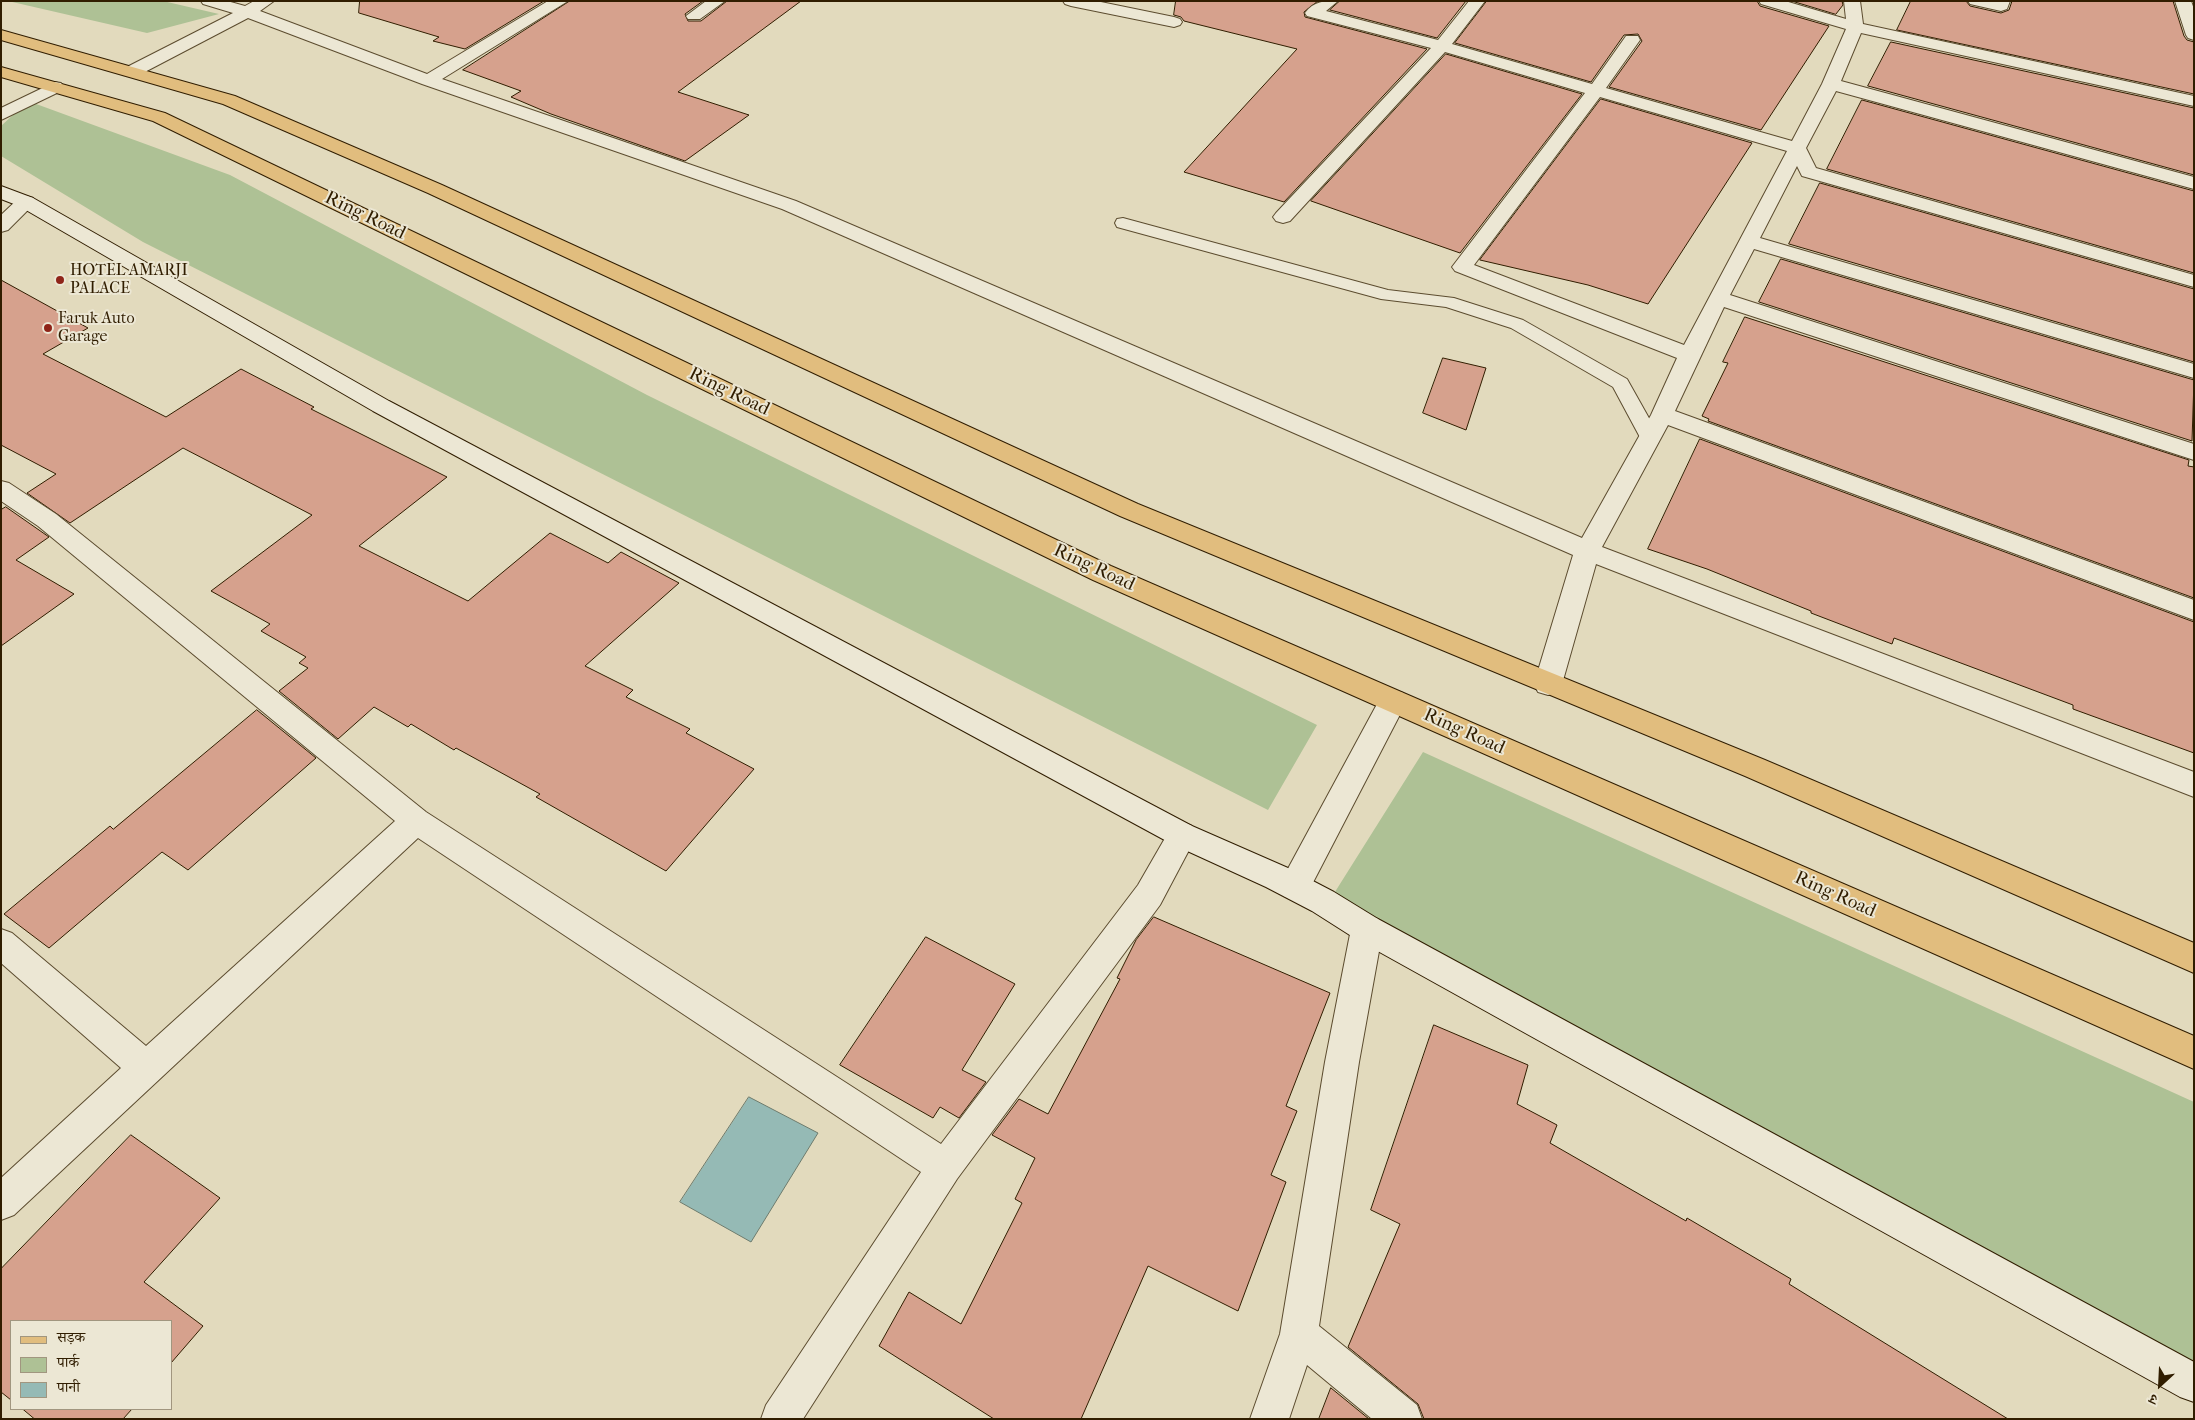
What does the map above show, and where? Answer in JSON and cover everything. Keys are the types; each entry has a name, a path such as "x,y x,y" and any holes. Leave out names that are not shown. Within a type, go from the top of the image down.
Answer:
{"main road":[{"path":"1,35 229,100 435,189 1129,510 1755,768 2194,958"},
{"name":"Ring Road","path":"1,72 159,117 1102,573 2194,1053"}],"street":[{"path":"209,1 256,6 428,80 789,205 1587,551 2194,785"},
{"path":"428,80 560,1"},
{"path":"694,16 717,1"},
{"path":"1071,1 1174,22"},
{"path":"1330,1 1313,14 1442,46 1797,148 1810,172 2194,281"},
{"path":"1283,217 1442,46 1477,1"},
{"path":"1767,1 1855,27 2194,101"},
{"path":"1548,684 1587,551 1662,415 1689,355 1718,298 1750,241 1831,84 1855,27 1852,1"},
{"path":"1976,1 2001,6 2002,1"},
{"path":"2183,1 2194,32"},
{"path":"132,71 256,6"},
{"path":"1632,40 1597,91 1510,201 1462,266 1689,355"},
{"path":"1831,84 2194,183"},
{"path":"1,115 55,87"},
{"path":"1,192 26,202 381,406 1182,835 1244,860 1328,903 1366,929 2194,1383"},
{"path":"1,226 26,202"},
{"path":"1750,241 2194,371"},
{"path":"1718,298 2194,452"},
{"path":"1662,415 2194,610"},
{"path":"1,489 47,520 416,821 945,1167"},
{"path":"1295,886 1393,700"},
{"path":"1,1202 416,821"},
{"path":"780,1419 945,1167 1149,895 1182,835"},
{"path":"1269,1419 1299,1334 1342,1062 1366,929"},
{"path":"1,942 146,1068"},
{"path":"1299,1334 1403,1419"}],"lane":[{"path":"1123,223 1387,295 1448,302 1517,324 1620,383 1649,436"}],"green space":[{"path":"8,1 163,1 219,14 147,33"},
{"path":"28,101 230,175 647,395 1317,725 1268,810 143,242 1,156 1,126"},
{"path":"1423,752 2194,1102 2194,1383 1328,903"}],"water":[{"path":"749,1097 818,1133 751,1242 680,1202"}],"building":[{"path":"360,1 544,1 465,49 433,41 439,37 359,13"},
{"path":"570,1 703,1 685,14 688,21 701,21 727,1 801,1 678,92 749,115 685,161 551,114 511,97 521,91 463,70"},
{"path":"1176,1 1318,1 1304,12 1305,17 1427,49 1284,202 1184,172 1297,49 1184,21 1181,17 1174,15"},
{"path":"1340,1 1466,1 1437,38 1330,10"},
{"path":"1487,1 1757,1 1760,6 1829,26 1761,130 1609,87 1642,41 1638,34 1624,35 1591,82 1455,43"},
{"path":"1792,1 1842,1 1843,5 1836,14"},
{"path":"1911,1 1966,1 1970,6 2001,13 2009,10 2012,1 2173,1 2184,36 2187,40 2194,42 2194,94 1897,30"},
{"path":"1891,42 2194,108 2194,175 1868,86"},
{"path":"1446,54 1582,94 1460,253 1311,201"},
{"path":"1601,99 1752,143 1648,304 1588,285 1480,260"},
{"path":"1862,100 2194,191 2194,273 1827,169"},
{"path":"1820,183 2194,289 2194,362 1789,244"},
{"path":"1781,259 2194,380 2192,441 1759,302"},
{"path":"1,280 88,328 43,354 166,417 241,369 314,407 311,409 447,477 359,546 468,601 550,533 608,563 621,552 679,583 585,666 633,690 626,697 690,729 686,733 754,769 666,871 536,797 540,794 456,748 454,750 411,724 408,727 374,707 338,739 279,691 308,668 299,663 306,657 261,631 270,624 211,591 312,515 183,448 70,523 27,493 56,474 1,445"},
{"path":"1745,317 2189,460 2188,466 2194,467 2194,598 1708,421 1709,419 1702,416 1728,363 1723,362"},
{"path":"1443,358 1486,368 1466,430 1423,413"},
{"path":"1700,439 2194,622 2194,753 2073,709 2073,705 1894,638 1892,644 1811,613 1811,611 1707,569 1648,549"},
{"path":"6,507 49,537 16,560 74,594 1,646 1,510"},
{"path":"257,710 316,758 188,870 162,852 49,948 4,914 110,826 113,829"},
{"path":"1154,917 1330,993 1286,1106 1297,1111 1271,1175 1286,1182 1238,1311 1148,1266 1081,1419 994,1419 879,1346 909,1292 961,1324 1022,1203 1015,1199 1035,1158 992,1135 1019,1099 1048,1114 1120,979 1117,978 1136,940"},
{"path":"926,937 1015,984 962,1070 986,1082 959,1118 940,1107 933,1118 840,1065"},
{"path":"1434,1025 1528,1065 1517,1104 1557,1125 1550,1143 1686,1221 1687,1218 1791,1279 1789,1284 2008,1419 1424,1419 1418,1404 1348,1347 1400,1224 1371,1210"},
{"path":"131,1135 220,1198 144,1282 203,1326 172,1362 172,1320 10,1320 10,1399 1,1392 1,1269"},
{"path":"1331,1388 1369,1419 1319,1419"},
{"path":"24,1410 131,1410 123,1419 35,1419"}],"place":[{"name":"HOTEL AMARJI PALACE","path":"60,280"},
{"name":"Faruk Auto Garage","path":"48,328"}]}
